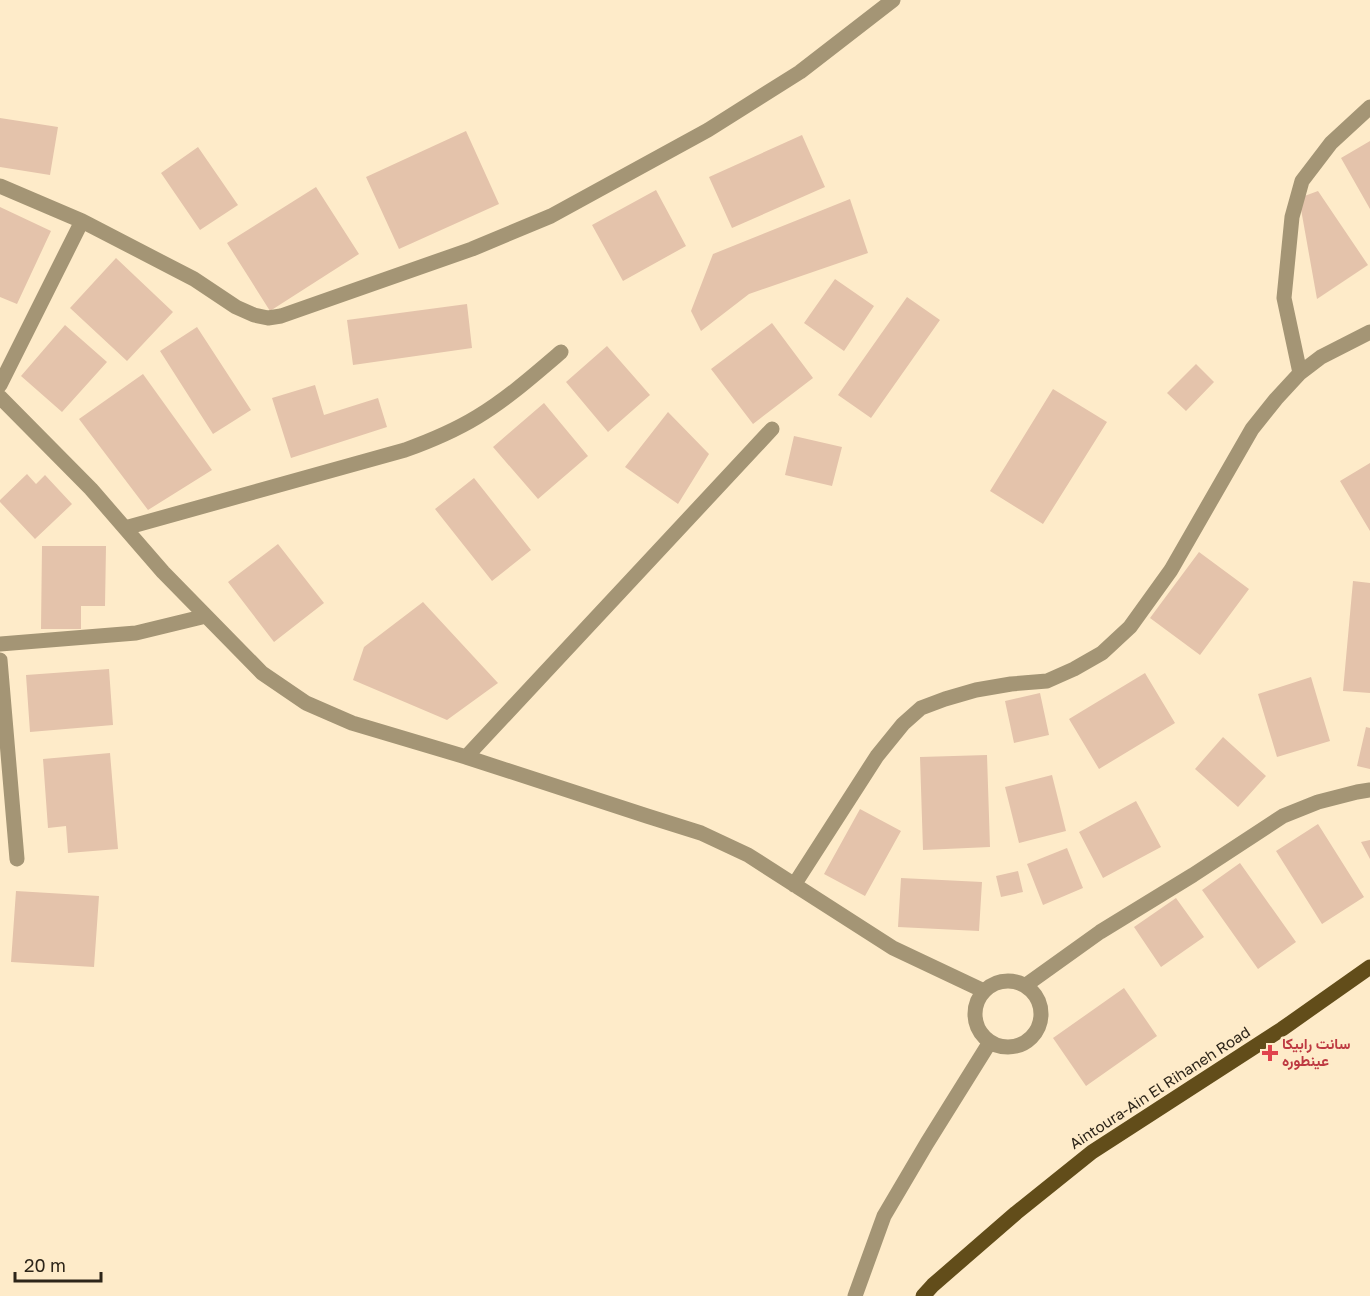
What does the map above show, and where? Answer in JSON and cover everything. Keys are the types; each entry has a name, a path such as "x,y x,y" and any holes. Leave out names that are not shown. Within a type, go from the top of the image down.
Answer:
{"main road":[{"name":"Aintoura-Ain El Rihaneh Road","path":"923,1296 1016,1213 1092,1152 1282,1029 1370,967"}],"street":[{"path":"0,186 82,221 194,279 236,307 268,318 281,316 472,249 551,216 708,130 745,107 800,72 893,0"},
{"path":"1300,373 1284,298 1292,217 1302,181 1331,143 1370,107"},
{"path":"0,385 82,221"},
{"path":"794,885 877,756 903,724 921,708 976,690 1047,681 1102,653 1130,627 1171,570 1252,429 1276,399 1300,373 1321,357 1370,332"},
{"path":"125,528 405,450 432,440 478,417 561,352"},
{"path":"0,397 91,489 163,572 262,673 306,703 352,723 466,757 701,833 747,855 893,948 984,991"},
{"path":"466,757 772,429"},
{"path":"0,644 136,633 206,616"},
{"path":"0,660 17,859"},
{"path":"1026,986 1100,932 1283,816 1318,802 1370,790"},
{"path":"1016,981 1026,986 1035,993 1042,1015 1033,1036 1012,1047 1001,1046 990,1041 982,1034 977,1023 975,1012 978,1000 993,984 1016,981"},
{"path":"855,1296 884,1216 990,1041"}],"building":[{"path":"0,118 58,127 50,175 0,167"},
{"path":"466,131 499,204 399,249 366,177"},
{"path":"802,135 825,187 732,228 709,177"},
{"path":"1370,141 1370,209 1341,158"},
{"path":"198,147 238,205 200,230 161,173"},
{"path":"316,187 359,254 270,311 227,243"},
{"path":"656,190 686,246 623,281 592,225"},
{"path":"1318,191 1368,265 1317,299 1299,198"},
{"path":"850,199 868,253 749,294 701,331 691,311 713,254"},
{"path":"0,207 51,231 17,304 0,297"},
{"path":"116,258 173,312 127,361 70,308"},
{"path":"835,279 874,306 844,351 804,323"},
{"path":"907,297 940,320 871,418 838,395"},
{"path":"467,304 472,348 353,365 347,320"},
{"path":"772,323 813,378 753,424 711,369"},
{"path":"65,325 107,362 62,412 21,376"},
{"path":"197,327 251,410 213,434 160,351"},
{"path":"607,346 650,395 608,432 566,382"},
{"path":"1196,364 1214,382 1186,411 1167,393"},
{"path":"143,374 212,470 148,510 79,419"},
{"path":"315,385 324,415 378,398 387,427 291,458 272,398"},
{"path":"1053,389 1107,422 1043,524 990,491"},
{"path":"544,403 588,456 538,499 493,447"},
{"path":"668,412 709,454 678,504 625,467"},
{"path":"794,436 842,447 832,486 785,475"},
{"path":"1370,463 1370,531 1340,481"},
{"path":"27,474 36,484 45,475 72,504 35,539 0,502"},
{"path":"474,478 531,550 492,581 435,509"},
{"path":"278,544 324,603 274,642 228,582"},
{"path":"42,546 106,546 105,606 81,606 81,629 41,629"},
{"path":"1199,552 1249,589 1200,655 1150,618"},
{"path":"1353,581 1370,583 1370,693 1343,691"},
{"path":"423,602 498,683 447,720 353,680 364,647"},
{"path":"109,669 113,725 30,732 26,675"},
{"path":"1145,673 1175,723 1099,769 1069,719"},
{"path":"1311,677 1330,741 1277,757 1258,694"},
{"path":"1040,693 1049,735 1014,743 1005,701"},
{"path":"1366,727 1370,728 1370,769 1357,766"},
{"path":"1223,737 1266,776 1238,807 1195,769"},
{"path":"110,753 118,849 68,853 66,826 48,828 43,759"},
{"path":"987,755 990,847 923,850 920,757"},
{"path":"1052,775 1066,831 1019,843 1005,787"},
{"path":"1136,801 1161,847 1103,878 1079,832"},
{"path":"860,809 901,831 865,896 824,874"},
{"path":"1318,824 1364,897 1322,924 1276,851"},
{"path":"1370,840 1370,859 1361,842"},
{"path":"1067,848 1083,888 1043,905 1027,864"},
{"path":"1240,863 1296,942 1258,969 1202,890"},
{"path":"1018,871 1023,892 1001,897 996,876"},
{"path":"901,878 982,882 979,931 898,927"},
{"path":"16,891 99,896 94,967 11,962"},
{"path":"1176,898 1204,937 1161,967 1134,927"},
{"path":"1124,988 1157,1036 1086,1086 1053,1038"}],"place":[{"name":"سانت رابيكا عينطوره","path":"1270,1053"}]}
